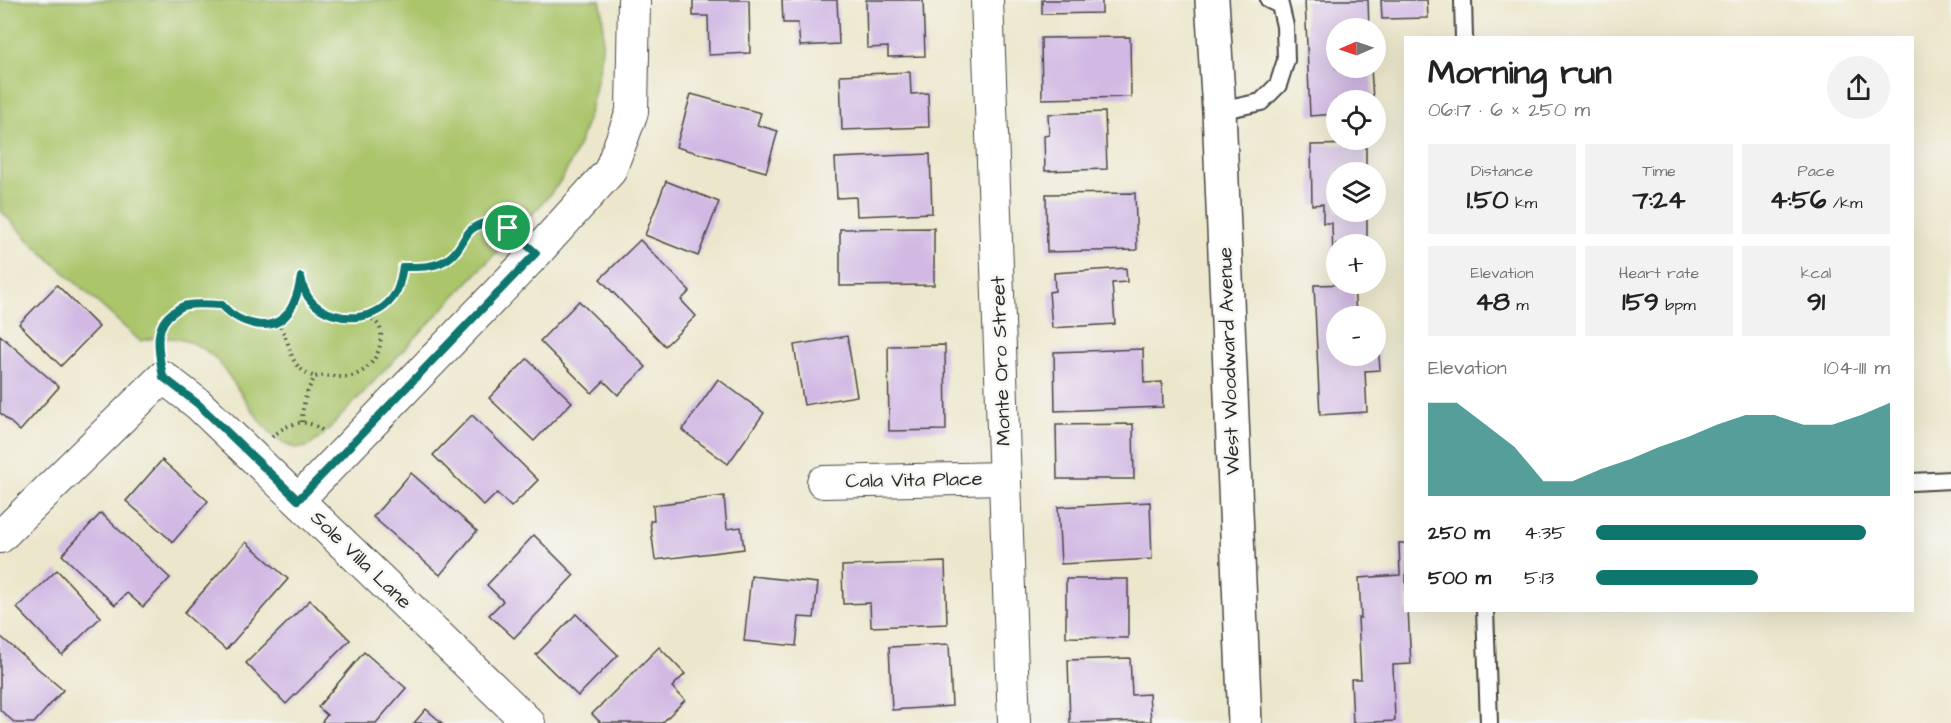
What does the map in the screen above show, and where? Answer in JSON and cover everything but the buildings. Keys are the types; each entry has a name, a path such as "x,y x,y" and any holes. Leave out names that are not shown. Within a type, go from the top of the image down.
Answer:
{"street":[{"path":"298,500 536,253 610,171 632,111 634,0"},
{"name":"Monte Oro Street","path":"987,0 1014,723"},
{"name":"West Woodward Avenue","path":"1212,0 1219,111 1245,723"},
{"path":"0,537 163,377"},
{"name":"Sole Villa Lane","path":"163,377 198,404 529,723"},
{"name":"Cala Vita Place","path":"824,482 1005,478"}],"lane":[{"path":"1219,111 1261,102 1278,85 1286,60 1285,26 1280,5 1269,0"},
{"path":"1463,0 1464,36"},
{"path":"1914,482 1951,480"},
{"path":"1485,612 1488,723"}],"path":[{"path":"163,377 158,344 159,332 163,322 187,304 222,305 230,315 253,325 266,325 288,314 299,290 301,277 306,294 313,304 344,318 368,316 377,312 397,292 403,267 430,266 448,259 474,225 503,224 536,253"},
{"path":"276,322 285,331 289,352 299,368 315,377 323,375 344,377 368,367 379,349 382,331 379,324 368,316"},
{"path":"302,422 305,400 315,377"},
{"path":"270,439 288,425 302,422 312,424 325,434"}],"green space":[{"path":"0,0 600,0 603,20 602,43 594,94 587,120 579,144 559,183 529,218 322,436 308,446 298,448 286,445 274,436 214,357 198,346 179,339 160,338 140,341 33,244 0,210"}],"route":[{"path":"503,224 508,228 536,253 298,500 198,404 163,377 158,344 159,332 163,322 171,314 187,304 222,305 230,315 240,320 253,325 266,325 288,314 299,290 301,277 306,294 313,304 344,318 368,316 377,312 397,292 403,267 430,266 448,259 474,225 503,224"}]}
